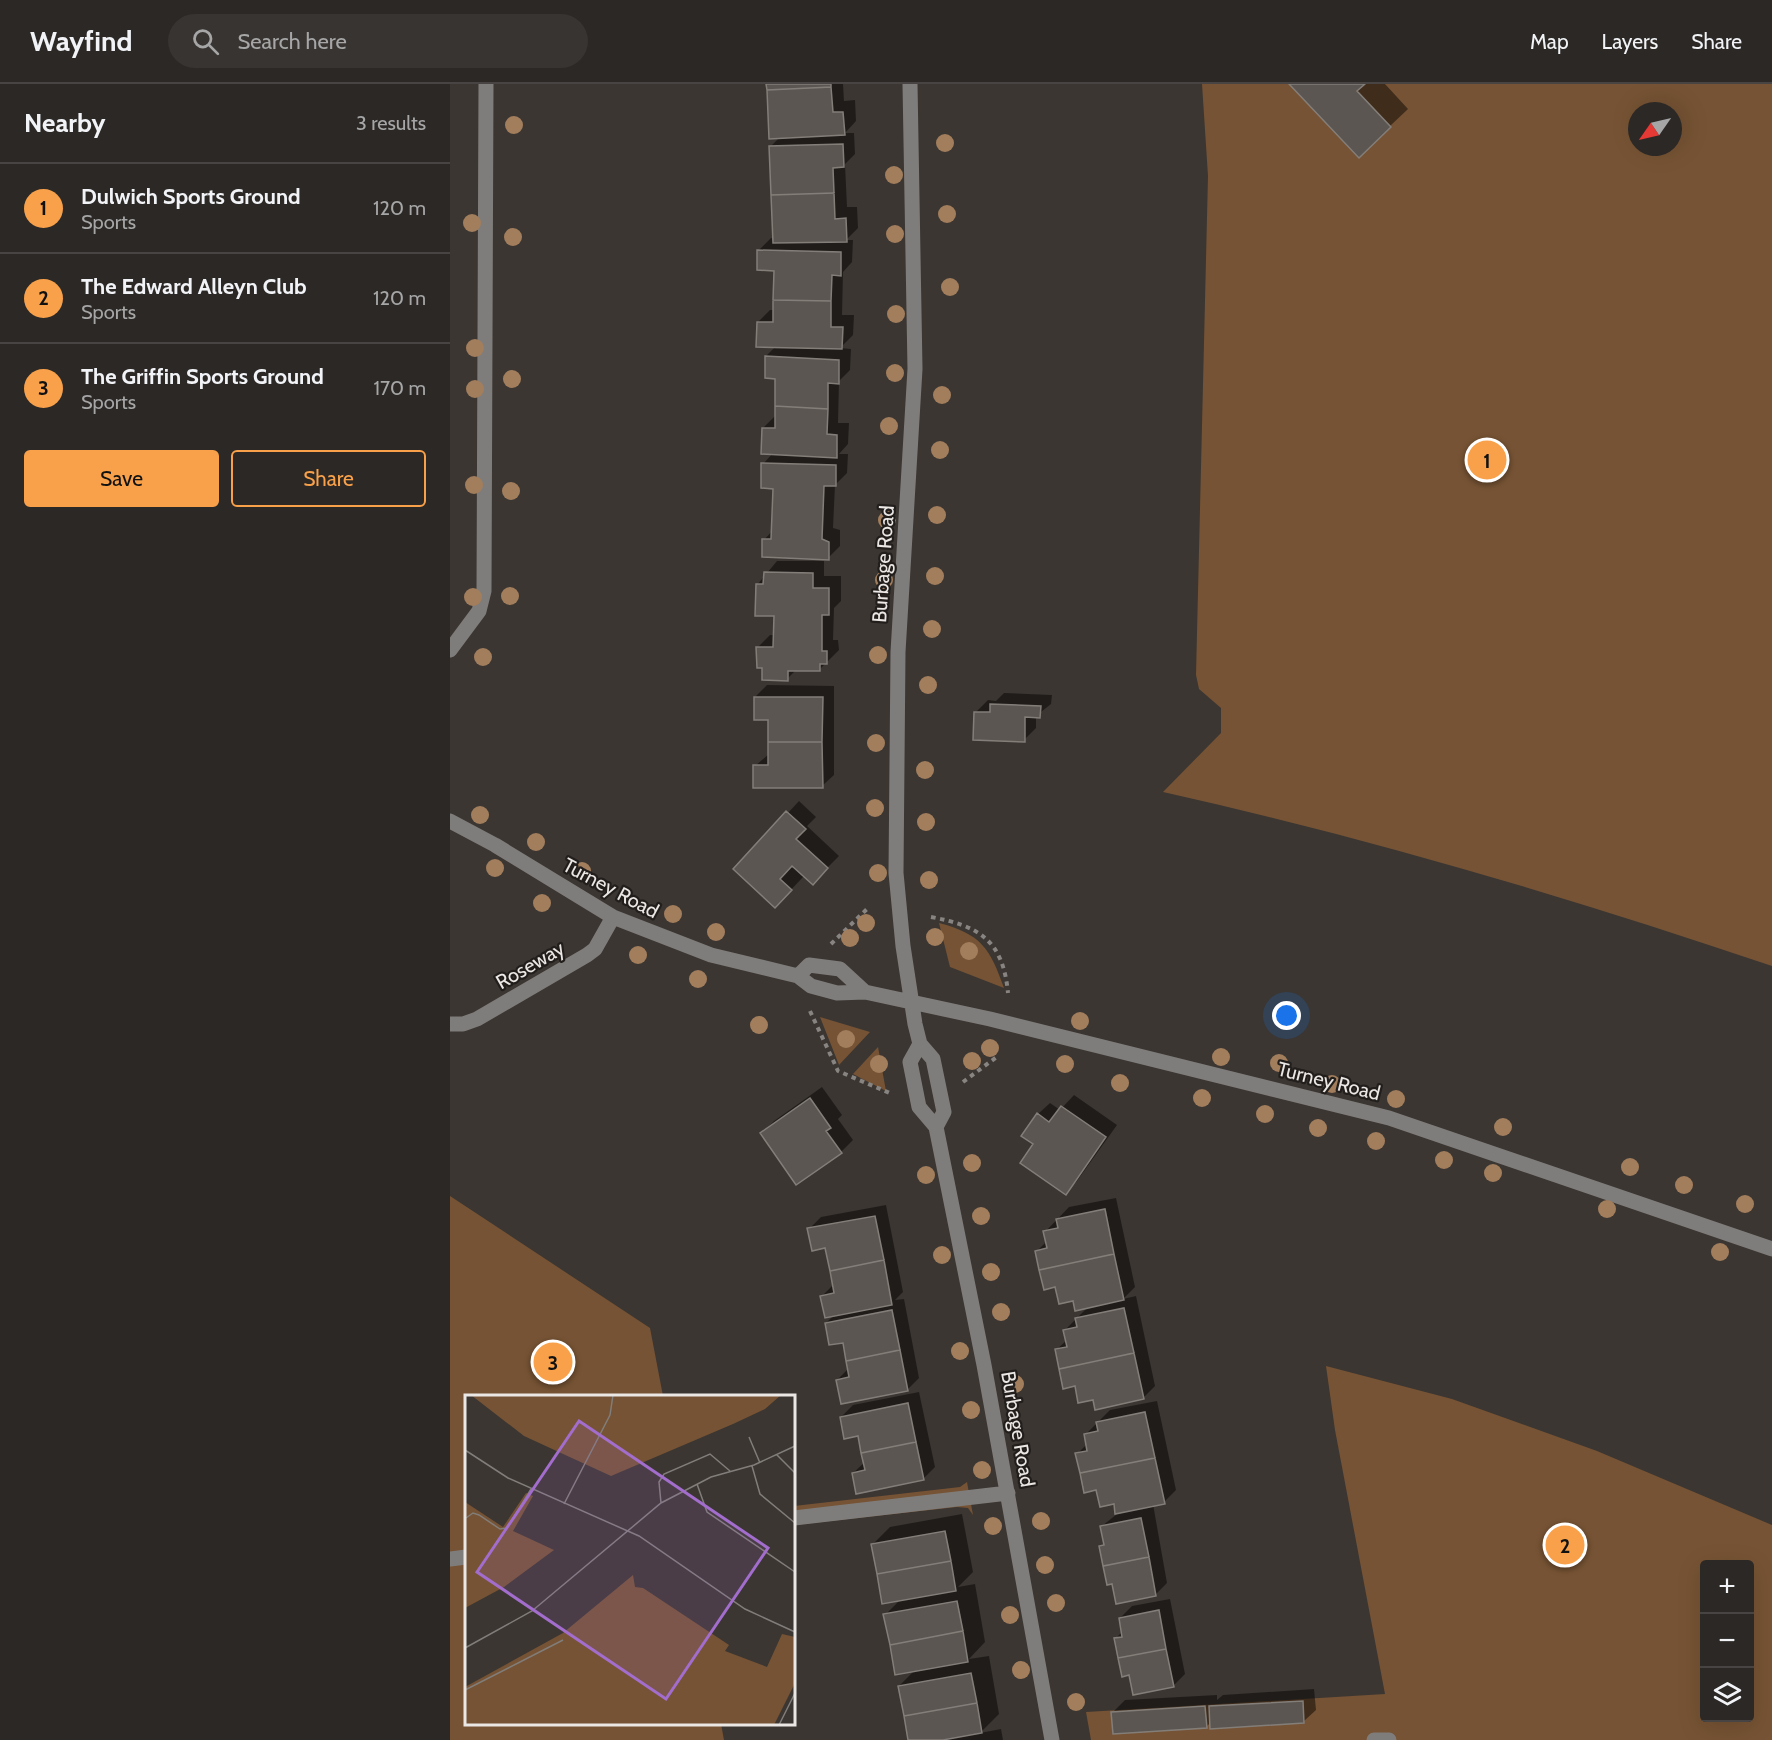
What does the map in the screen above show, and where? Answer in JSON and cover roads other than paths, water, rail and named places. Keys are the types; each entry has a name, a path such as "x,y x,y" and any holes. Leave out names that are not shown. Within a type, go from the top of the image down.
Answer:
{"street":[{"path":"450,650 479,611 484,580 486,84"},
{"name":"Burbage Road","path":"910,84 915,369 898,652 895,802 898,912 920,1044 933,1059 940,1089 944,1112 936,1126"},
{"name":"Turney Road","path":"450,821 495,845 613,917 711,955 798,976 811,986 837,993 865,992 990,1019 1389,1118 1772,1249"},
{"name":"Roseway","path":"450,1024 463,1024 477,1019 587,956 601,940 613,917"},
{"path":"798,976 810,965 840,969 865,992"},
{"name":"Burbage Road","path":"920,1044 910,1062 912,1073 919,1107 936,1126 1008,1493 1052,1740"},
{"path":"795,1518 1008,1493"},
{"path":"450,1559 465,1557"},
{"path":"1374,1740 1389,1740"}],"place":[{"name":"Dulwich Sports Ground","path":"1487,460"},
{"name":"The Griffin Sports Ground","path":"553,1362"},
{"name":"The Edward Alleyn Club","path":"1565,1545"}]}
